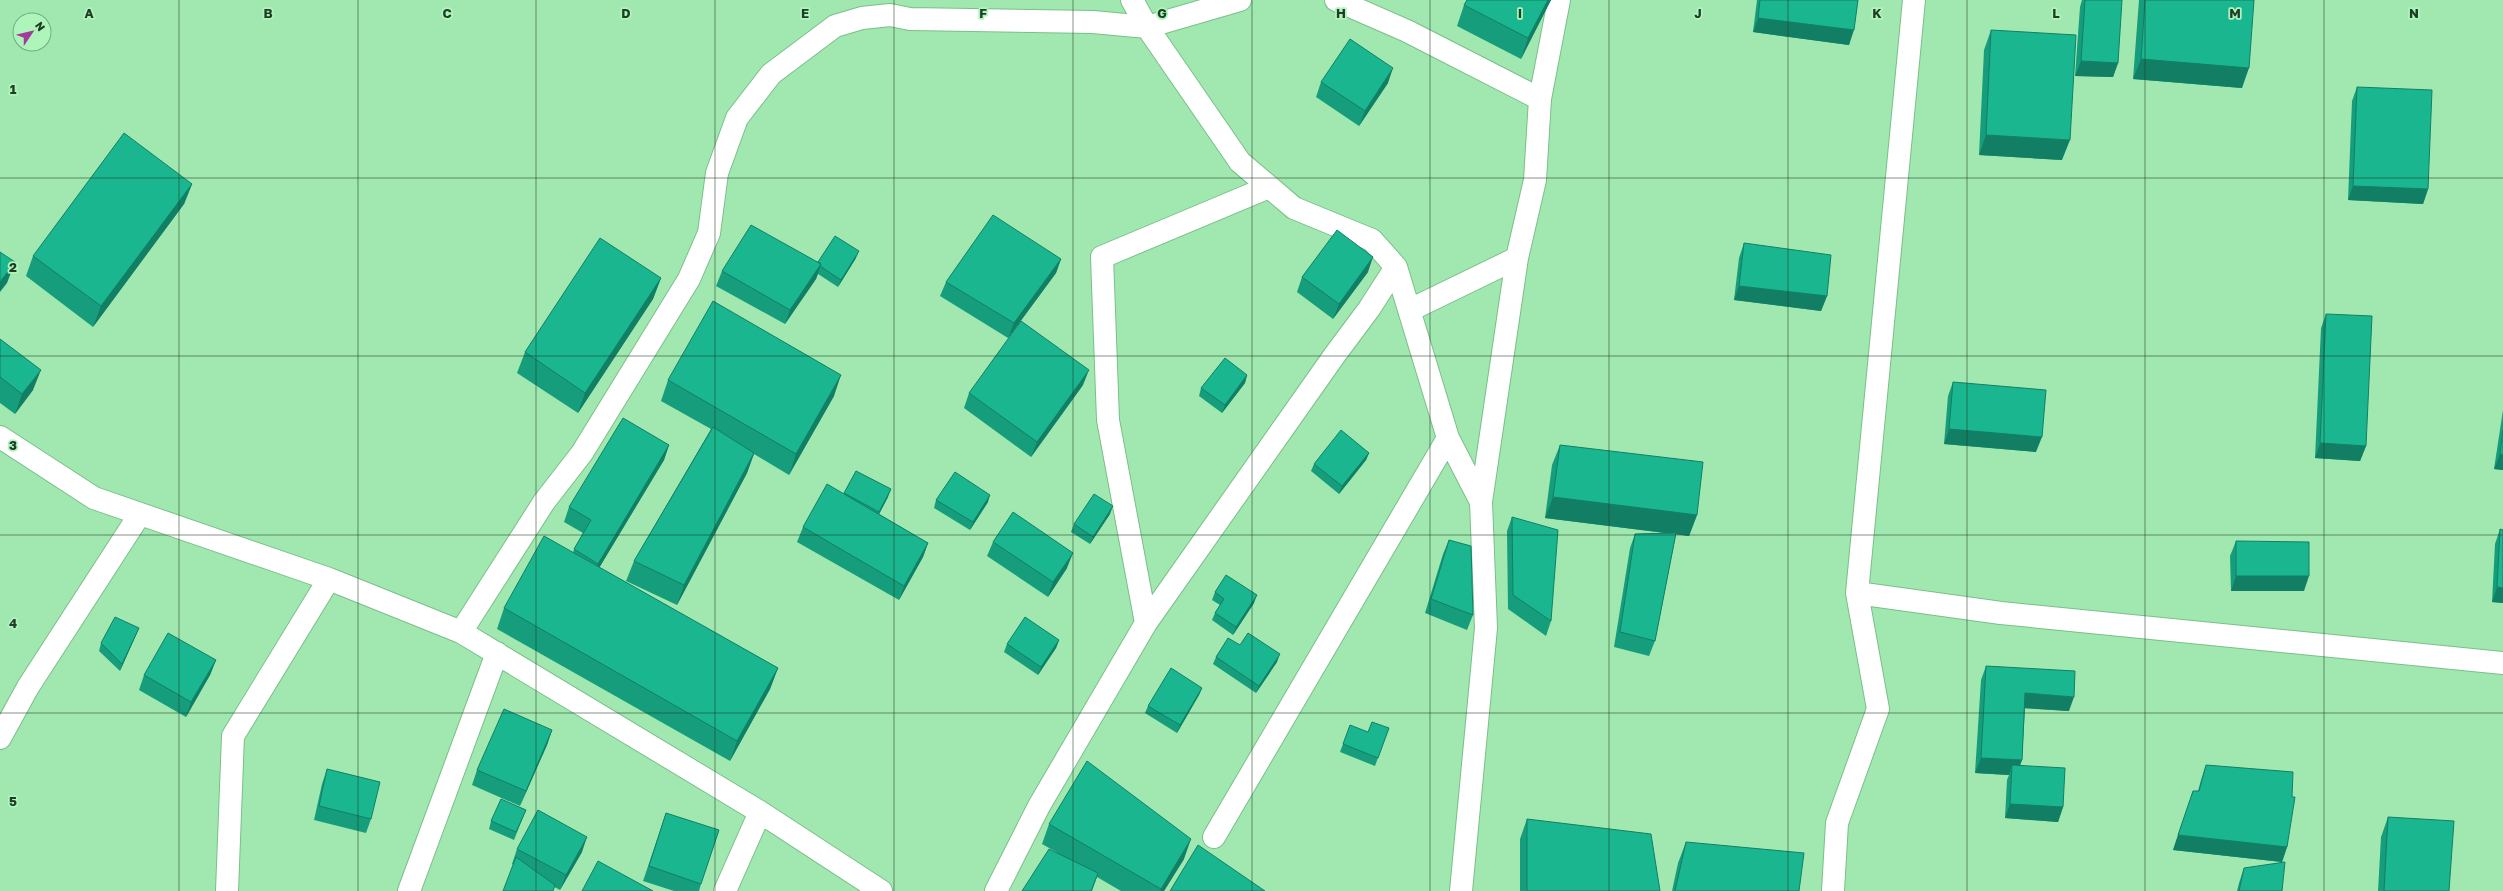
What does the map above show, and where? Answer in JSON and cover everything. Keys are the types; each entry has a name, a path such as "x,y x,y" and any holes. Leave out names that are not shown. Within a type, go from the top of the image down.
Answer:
{"street":[{"path":"1132,0 1147,27 1240,162 1294,208 1372,240 1396,267 1448,438 1481,502"},
{"path":"461,632 544,502 582,453 689,279 709,233 716,173 737,118 772,74 835,26 862,18 890,15 910,19 1093,22 1147,27 1240,0"},
{"path":"1336,0 1407,31 1540,99"},
{"path":"1461,891 1486,628 1481,502 1517,258 1535,180 1540,99 1559,0"},
{"path":"1833,891 1836,823 1878,709 1857,593 1914,0"},
{"path":"1146,623 1108,420 1102,257 1269,187"},
{"path":"1410,310 1517,258"},
{"path":"996,891 1039,806 1146,623 1369,309 1396,267"},
{"path":"0,437 94,498 329,579 461,632 760,812 881,891"},
{"path":"1214,837 1448,438"},
{"path":"0,738 28,687 140,514"},
{"path":"228,891 233,736 329,579"},
{"path":"1857,593 2001,613 2503,663"},
{"path":"409,891 497,654"},
{"path":"725,891 760,812"}],"building":[{"path":"1467,0 1548,0 1528,38 1464,5"},
{"path":"1760,0 1858,0 1854,30 1758,18"},
{"path":"2085,0 2122,0 2118,63 2081,61"},
{"path":"2145,0 2254,0 2249,68 2141,59"},
{"path":"1991,30 2076,35 2070,140 1986,135"},
{"path":"1350,39 1393,68 1365,111 1321,82"},
{"path":"2357,87 2432,90 2428,189 2353,186"},
{"path":"124,133 192,184 101,306 33,256"},
{"path":"993,215 1061,259 1014,323 946,282"},
{"path":"751,225 821,264 790,310 722,271"},
{"path":"1337,230 1373,257 1339,304 1302,277"},
{"path":"835,236 859,251 841,280 820,266 821,264 818,262"},
{"path":"600,238 661,278 585,393 525,352"},
{"path":"1744,243 1831,255 1827,296 1739,286"},
{"path":"0,252 15,262 0,282"},
{"path":"713,301 841,375 796,454 668,380"},
{"path":"2326,314 2372,316 2366,446 2320,443"},
{"path":"1021,321 1089,370 1037,442 969,393"},
{"path":"0,339 41,370 22,394 0,377"},
{"path":"1225,358 1247,375 1225,405 1201,388"},
{"path":"1953,382 2046,390 2042,437 1949,429"},
{"path":"623,418 669,445 598,564 574,549 591,520 569,507"},
{"path":"713,427 754,453 684,585 634,561"},
{"path":"1341,430 1369,453 1342,486 1314,464"},
{"path":"2503,430 2503,455 2500,454"},
{"path":"1560,445 1703,462 1697,515 1553,497"},
{"path":"856,471 891,489 879,512 844,493"},
{"path":"955,472 990,495 973,522 936,500"},
{"path":"827,484 928,543 904,586 803,527"},
{"path":"1094,494 1113,506 1093,537 1074,524"},
{"path":"1013,512 1073,553 1053,582 993,542"},
{"path":"1512,517 1558,530 1551,621 1513,595"},
{"path":"2500,529 2503,530 2503,588 2497,587"},
{"path":"1676,533 1655,641 1620,632 1635,534"},
{"path":"544,536 778,668 737,741 504,608"},
{"path":"1449,540 1471,546 1473,615 1431,599"},
{"path":"2236,541 2309,542 2309,576 2236,576"},
{"path":"1226,575 1257,595 1236,627 1215,613 1224,599 1215,592"},
{"path":"115,617 139,628 122,664 101,643"},
{"path":"1025,617 1059,640 1041,667 1007,644"},
{"path":"168,633 216,660 191,702 144,675"},
{"path":"1248,633 1280,654 1259,686 1216,657 1228,638 1240,645"},
{"path":"1986,666 2075,671 2074,697 2025,693 2022,760 1981,758"},
{"path":"1171,668 1202,688 1180,725 1148,706"},
{"path":"504,709 552,730 526,791 477,770"},
{"path":"1372,722 1389,728 1378,758 1343,744 1350,725 1368,732"},
{"path":"1087,761 1191,839 1161,889 1049,824"},
{"path":"2012,765 2065,768 2063,807 2010,804"},
{"path":"2206,765 2293,772 2292,797 2295,797 2287,847 2178,835 2193,791 2199,791"},
{"path":"327,769 380,782 371,819 319,806"},
{"path":"501,799 526,810 516,832 491,821"},
{"path":"538,810 587,837 566,875 517,849"},
{"path":"666,813 719,830 701,884 649,866"},
{"path":"2388,817 2454,821 2449,891 2384,891"},
{"path":"1527,819 1651,834 1660,891 1527,891"},
{"path":"1686,842 1804,853 1799,891 1675,891"},
{"path":"1198,845 1265,891 1170,891"},
{"path":"1049,849 1098,873 1091,891 1022,891"},
{"path":"516,857 555,885 553,891 503,891"},
{"path":"598,861 653,891 582,891"},
{"path":"2285,862 2282,891 2239,891 2244,868"}]}
